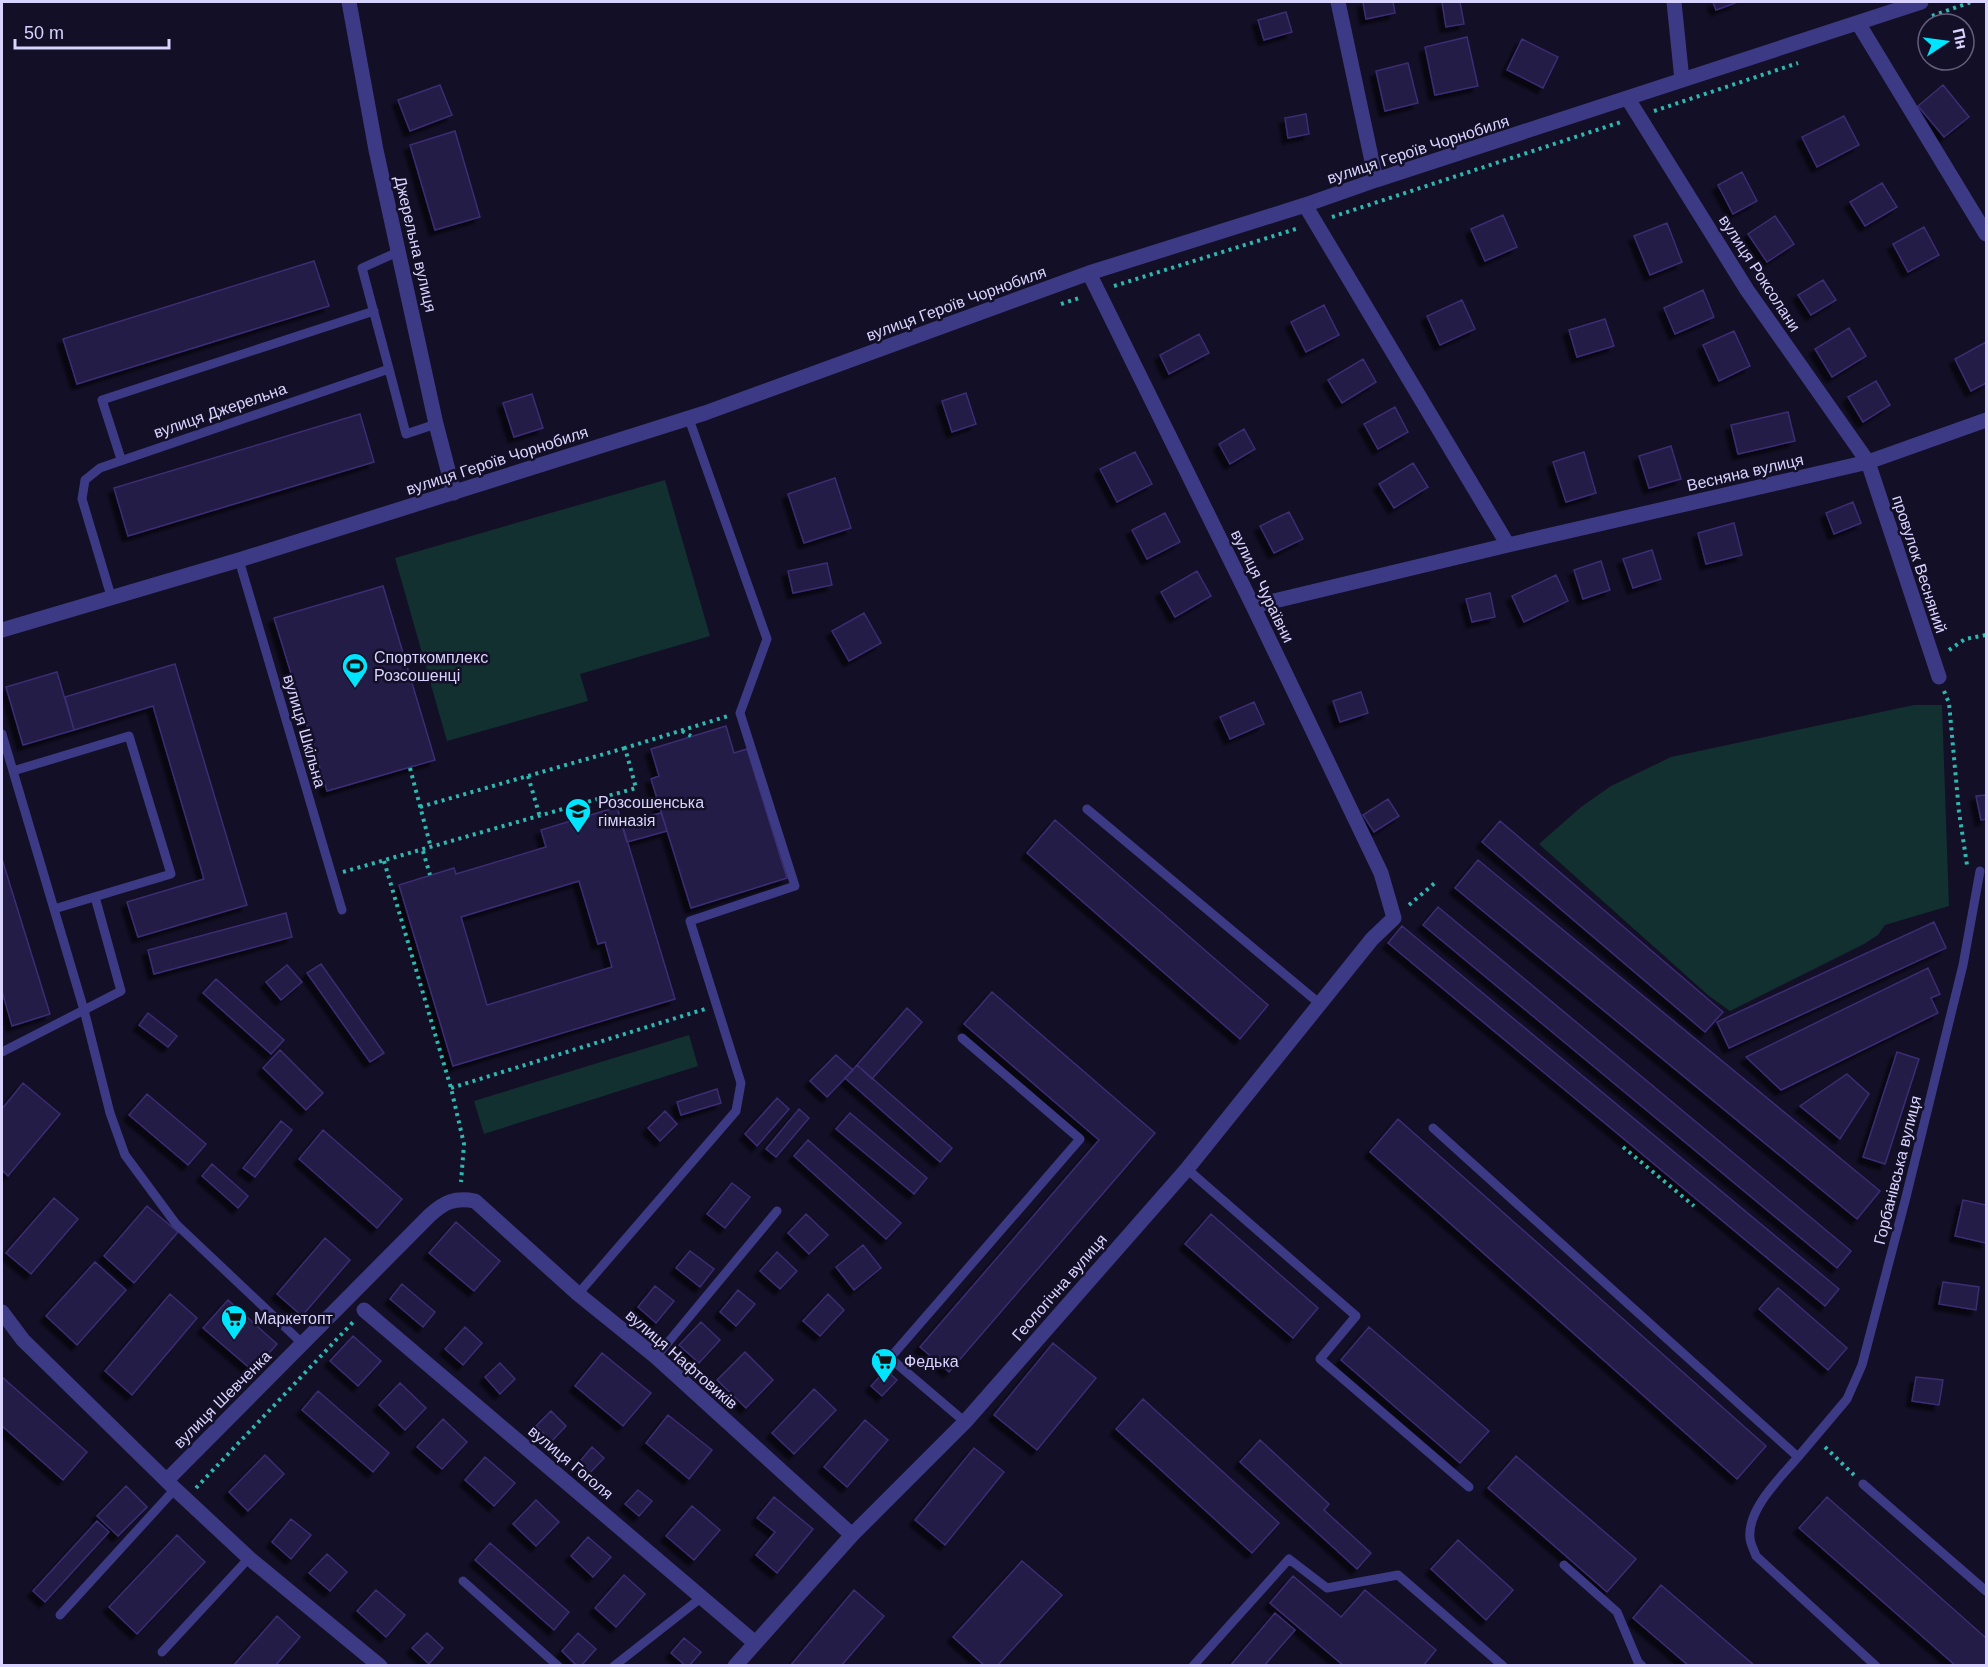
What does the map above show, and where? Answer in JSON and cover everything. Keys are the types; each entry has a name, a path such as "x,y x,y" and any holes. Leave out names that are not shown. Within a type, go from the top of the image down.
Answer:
{"street":[{"name":"Джерельна вулиця","path":"349,2 376,150 400,251 436,424 454,493"},
{"path":"1338,2 1376,180"},
{"path":"1674,2 1682,80"},
{"name":"вулиця Героїв Чорнобиля","path":"2,630 239,560 689,418 1089,273 1305,205 1921,2"},
{"path":"1858,23 1986,234"},
{"name":"вулиця Роксолани","path":"1628,99 1747,290 1868,462"},
{"path":"1305,205 1508,545"},
{"name":"вулиця Чураївни","path":"1089,273 1381,873 1394,918"},
{"name":"Весняна вулиця","path":"1253,606 1868,462 1986,420"},
{"name":"провулок Весняний","path":"1868,462 1939,677"},
{"name":"Геологічна вулиця","path":"735,1665 852,1535 965,1422 1187,1169 1372,939 1394,918"},
{"name":"вулиця Нафтовиків","path":"459,1199 475,1201 487,1211 578,1294 656,1357 852,1535"},
{"name":"вулиця Шевченка","path":"176,1489 303,1344 429,1216 442,1204 459,1199"},
{"name":"вулиця Гоголя","path":"364,1310 754,1642"},
{"path":"2,1312 23,1340 249,1558 380,1665"}],"lane":[{"path":"400,251 362,268 406,434 436,424"},
{"path":"121,459 102,400 374,311"},
{"name":"вулиця Джерельна","path":"111,596 82,499 85,480 100,468 121,459 389,369"},
{"path":"578,1294 736,1111 741,1083 690,921 795,886 740,713 767,639 689,418"},
{"name":"вулиця Шкільна","path":"239,560 342,910"},
{"path":"2,734 125,1155 176,1224 303,1344"},
{"path":"13,771 129,736 171,874 54,909"},
{"path":"1088,809 1320,1004"},
{"name":"Горбанівська вулиця","path":"1876,1665 1756,1556 1750,1537 1754,1515 1763,1499 1847,1399 1862,1365 1963,965 1980,871"},
{"path":"2,1052 121,991 95,897"},
{"path":"962,1038 1080,1139 890,1358 965,1422"},
{"path":"1433,1128 1798,1456"},
{"path":"1187,1169 1356,1316 1320,1359 1469,1486"},
{"path":"656,1357 777,1211"},
{"path":"1863,1484 1986,1590"},
{"path":"60,1615 176,1489"},
{"path":"162,1652 249,1558"},
{"path":"1193,1665 1289,1559 1327,1588 1398,1575 1503,1665"},
{"path":"1564,1565 1617,1612 1638,1662 1642,1665"},
{"path":"463,1581 558,1665"},
{"path":"614,1665 702,1597"}],"path":[{"path":"1944,12 1971,2"},
{"path":"1052,307 1639,117 1803,61"},
{"path":"1933,661 1965,639 1986,635"},
{"path":"1939,677 1949,703 1959,812 1969,876"},
{"path":"420,807 740,713"},
{"path":"682,730 691,736"},
{"path":"347,872 636,788 625,748"},
{"path":"410,768 431,848"},
{"path":"528,776 540,817"},
{"path":"423,851 430,875"},
{"path":"384,861 451,1088 464,1144 459,1199"},
{"path":"1394,918 1436,882"},
{"path":"451,1088 717,1006"},
{"path":"1623,1147 1694,1206"},
{"path":"176,1489 364,1310"},
{"path":"1814,1437 1863,1484"}],"green space":[{"path":"665,480 710,636 580,674 588,701 447,741 395,558"},
{"path":"1914,705 1942,705 1949,906 1885,925 1878,935 1864,944 1730,1011 1709,996 1539,844 1581,807 1611,786 1671,757"},
{"path":"689,1035 698,1066 484,1134 474,1101"}],"building":[{"path":"1363,2 1393,2 1395,13 1366,19"},
{"path":"1442,2 1460,2 1464,24 1446,27"},
{"path":"1713,2 1738,2 1716,10"},
{"path":"1286,12 1292,32 1264,40 1258,20"},
{"path":"1467,37 1478,86 1435,95 1425,47"},
{"path":"1522,39 1558,57 1543,88 1507,70"},
{"path":"1408,63 1418,103 1385,111 1376,71"},
{"path":"440,85 452,115 410,131 398,100"},
{"path":"1943,85 1969,117 1944,137 1918,106"},
{"path":"1306,114 1309,134 1288,138 1285,118"},
{"path":"1844,116 1859,145 1817,167 1802,137"},
{"path":"455,131 480,217 435,230 410,145"},
{"path":"1742,172 1757,201 1733,214 1718,185"},
{"path":"1882,183 1897,207 1865,226 1850,202"},
{"path":"1503,215 1517,247 1485,261 1471,229"},
{"path":"1775,216 1794,244 1767,262 1748,234"},
{"path":"1667,223 1682,262 1650,275 1634,236"},
{"path":"1924,227 1939,255 1908,272 1893,244"},
{"path":"314,261 329,306 77,384 63,339"},
{"path":"1823,280 1836,300 1811,315 1798,295"},
{"path":"1703,290 1714,317 1675,334 1664,308"},
{"path":"1462,300 1475,329 1440,345 1427,316"},
{"path":"1324,305 1339,335 1306,352 1291,322"},
{"path":"1605,319 1614,346 1577,357 1569,330"},
{"path":"1849,328 1866,356 1832,377 1815,349"},
{"path":"1734,331 1750,366 1719,381 1703,345"},
{"path":"1199,334 1209,353 1169,374 1160,355"},
{"path":"1986,342 1986,383 1971,391 1955,359"},
{"path":"1363,359 1376,382 1342,403 1328,380"},
{"path":"1876,381 1890,405 1863,422 1848,397"},
{"path":"966,393 976,424 952,432 942,401"},
{"path":"532,394 543,428 514,437 503,403"},
{"path":"1395,407 1408,432 1378,449 1364,424"},
{"path":"1788,412 1795,441 1738,454 1731,425"},
{"path":"360,414 374,462 128,536 114,488"},
{"path":"1244,429 1255,449 1230,464 1219,444"},
{"path":"1671,446 1681,479 1649,488 1639,456"},
{"path":"1135,452 1152,484 1117,502 1100,469"},
{"path":"1584,452 1596,493 1566,502 1553,462"},
{"path":"1413,463 1428,487 1394,508 1379,484"},
{"path":"835,478 851,528 804,543 788,494"},
{"path":"1853,502 1861,523 1834,534 1826,513"},
{"path":"1289,512 1303,539 1274,553 1260,526"},
{"path":"1165,513 1180,542 1147,559 1132,530"},
{"path":"1734,523 1742,555 1706,564 1698,533"},
{"path":"1652,550 1661,579 1633,588 1623,559"},
{"path":"1601,561 1610,590 1583,599 1574,570"},
{"path":"827,563 832,585 793,593 788,571"},
{"path":"1197,571 1211,596 1175,617 1161,592"},
{"path":"1556,575 1568,601 1524,622 1512,596"},
{"name":"Спорткомплекс Розсошенці","path":"383,586 435,760 327,791 274,618"},
{"path":"1490,593 1495,617 1472,622 1466,599"},
{"path":"864,613 881,643 849,661 832,631"},
{"path":"175,664 247,905 138,937 127,902 204,879 153,706 74,730 65,697"},
{"path":"57,672 74,730 23,745 6,687"},
{"path":"1361,692 1368,713 1340,722 1333,701"},
{"path":"1254,702 1264,724 1230,739 1220,717"},
{"path":"726,726 734,753 747,749 787,878 691,908 651,779 659,776 651,749"},
{"path":"1986,795 1986,819 1981,820 1976,796"},
{"path":"1388,799 1399,816 1374,832 1363,815"},
{"path":"617,807 675,999 453,1066 399,885 454,868 456,874 546,847 541,830","holes":["579,881 598,944 605,942 612,967 487,1005 461,917"]},
{"path":"661,813 667,831 627,842 621,823"},
{"path":"1055,820 1268,1005 1240,1039 1027,853"},
{"path":"1500,821 1723,1012 1705,1032 1482,842"},
{"path":"2,859 50,1014 12,1026 2,991"},
{"path":"1478,860 1880,1191 1857,1219 1455,888"},
{"path":"1438,907 1851,1251 1837,1268 1423,925"},
{"path":"286,913 292,937 154,974 148,950"},
{"path":"1934,922 1946,948 1729,1048 1717,1022"},
{"path":"1402,926 1839,1289 1825,1306 1388,943"},
{"path":"321,964 384,1053 370,1062 307,973"},
{"path":"287,965 302,982 281,1000 266,982"},
{"path":"1928,968 1940,994 1931,998 1938,1013 1781,1090 1746,1057"},
{"path":"216,979 284,1040 271,1054 203,993"},
{"path":"992,992 1155,1133 949,1372 920,1347 1099,1140 964,1024"},
{"path":"907,1008 922,1022 872,1079 857,1065"},
{"path":"148,1013 177,1036 168,1047 139,1025"},
{"path":"280,1050 323,1093 306,1110 263,1068"},
{"path":"1897,1052 1919,1059 1885,1164 1863,1157"},
{"path":"836,1055 853,1070 827,1097 810,1081"},
{"path":"857,1065 952,1148 940,1162 845,1078"},
{"path":"1847,1074 1869,1094 1840,1139 1800,1106"},
{"path":"23,1083 60,1114 8,1176 2,1170 2,1109"},
{"path":"717,1089 721,1103 681,1115 677,1102"},
{"path":"147,1094 206,1144 188,1165 129,1115"},
{"path":"777,1098 789,1109 757,1146 745,1134"},
{"path":"799,1109 809,1118 776,1157 766,1149"},
{"path":"665,1111 677,1124 660,1141 648,1128"},
{"path":"850,1113 927,1178 914,1194 836,1129"},
{"path":"1398,1119 1766,1446 1737,1479 1370,1152"},
{"path":"281,1121 292,1130 255,1177 243,1168"},
{"path":"323,1130 402,1199 377,1228 299,1159"},
{"path":"808,1140 901,1223 886,1239 794,1156"},
{"path":"212,1164 248,1196 238,1208 202,1176"},
{"path":"732,1183 750,1197 725,1228 707,1214"},
{"path":"54,1198 78,1219 31,1274 6,1253"},
{"path":"1963,1200 1986,1205 1986,1243 1955,1236"},
{"path":"147,1206 178,1232 134,1283 104,1256"},
{"path":"806,1214 828,1235 809,1254 788,1233"},
{"path":"1211,1214 1318,1308 1293,1338 1185,1244"},
{"path":"456,1222 500,1261 474,1291 429,1253"},
{"path":"325,1238 350,1260 302,1316 277,1294"},
{"path":"863,1245 881,1268 854,1290 836,1267"},
{"path":"690,1251 714,1269 700,1287 676,1268"},
{"path":"777,1252 797,1271 780,1289 760,1271"},
{"path":"95,1262 126,1290 77,1345 46,1316"},
{"path":"1943,1282 1979,1287 1976,1310 1939,1304"},
{"path":"402,1284 435,1312 423,1327 390,1299"},
{"path":"655,1286 674,1301 656,1323 638,1307"},
{"path":"1778,1288 1847,1348 1828,1370 1759,1309"},
{"path":"738,1290 755,1304 736,1326 720,1312"},
{"path":"170,1294 197,1318 132,1395 105,1371"},
{"path":"828,1294 844,1310 820,1336 803,1321"},
{"path":"228,1300 277,1344 253,1371 203,1328"},
{"path":"701,1322 720,1340 699,1363 679,1345"},
{"path":"465,1327 482,1343 463,1365 445,1349"},
{"path":"1369,1327 1489,1431 1460,1463 1341,1360"},
{"path":"353,1336 381,1361 358,1386 330,1361"},
{"path":"1053,1343 1096,1378 1037,1450 994,1415"},
{"path":"745,1352 773,1380 746,1408 717,1380"},
{"path":"602,1353 651,1393 623,1426 575,1386"},
{"path":"500,1363 515,1379 500,1394 485,1377"},
{"path":"886,1370 897,1380 882,1396 871,1386"},
{"path":"2,1377 87,1452 63,1480 2,1426"},
{"path":"1916,1377 1943,1380 1939,1405 1912,1401"},
{"path":"400,1383 426,1408 405,1430 379,1405"},
{"path":"814,1389 836,1410 794,1454 772,1433"},
{"path":"318,1391 389,1453 373,1472 302,1410"},
{"path":"1143,1399 1279,1523 1252,1553 1116,1429"},
{"path":"551,1411 566,1426 552,1441 536,1426"},
{"path":"668,1415 712,1450 689,1479 646,1443"},
{"path":"443,1419 467,1442 442,1469 417,1447"},
{"path":"865,1420 888,1440 847,1487 824,1467"},
{"path":"1260,1440 1329,1504 1324,1510 1371,1553 1357,1569 1240,1462"},
{"path":"592,1447 604,1458 587,1476 576,1466"},
{"path":"974,1448 1004,1472 945,1545 915,1520"},
{"path":"265,1455 284,1474 248,1511 229,1492"},
{"path":"1516,1456 1636,1559 1607,1592 1488,1488"},
{"path":"485,1457 515,1483 494,1506 465,1480"},
{"path":"126,1486 147,1507 118,1536 97,1516"},
{"path":"638,1490 652,1501 639,1516 625,1504"},
{"path":"774,1497 813,1529 777,1573 756,1555 775,1532 757,1518"},
{"path":"1827,1497 1986,1638 1986,1666 1956,1666 1799,1528"},
{"path":"536,1500 559,1522 536,1546 513,1524"},
{"path":"692,1506 720,1530 694,1560 666,1536"},
{"path":"291,1519 311,1535 291,1559 272,1542"},
{"path":"97,1521 109,1532 45,1602 33,1591"},
{"path":"177,1535 205,1562 137,1634 109,1607"},
{"path":"588,1537 611,1557 593,1577 571,1556"},
{"path":"1458,1540 1513,1590 1486,1620 1431,1569"},
{"path":"490,1543 569,1612 554,1630 475,1560"},
{"path":"327,1554 347,1572 330,1591 309,1573"},
{"path":"1022,1561 1062,1595 997,1666 985,1666 953,1637"},
{"path":"624,1575 645,1594 616,1627 595,1608"},
{"path":"1293,1576 1341,1617 1365,1590 1436,1650 1423,1666 1344,1666 1270,1603"},
{"path":"1661,1585 1755,1666 1689,1666 1633,1618"},
{"path":"376,1590 405,1615 386,1637 357,1611"},
{"path":"854,1590 884,1616 841,1666 790,1666"},
{"path":"1275,1613 1295,1630 1264,1666 1230,1666"},
{"path":"277,1616 300,1637 275,1666 233,1666"},
{"path":"427,1633 443,1648 429,1664 412,1648"},
{"path":"578,1633 596,1649 581,1666 577,1666 562,1651"},
{"path":"684,1638 701,1652 689,1666 671,1653"}],"place":[{"name":"Спорткомплекс Розсошенці","path":"355,689"},
{"name":"Розсошенська гімназія","path":"578,834"},
{"name":"Маркетопт","path":"234,1341"},
{"name":"Федька","path":"884,1384"}]}
